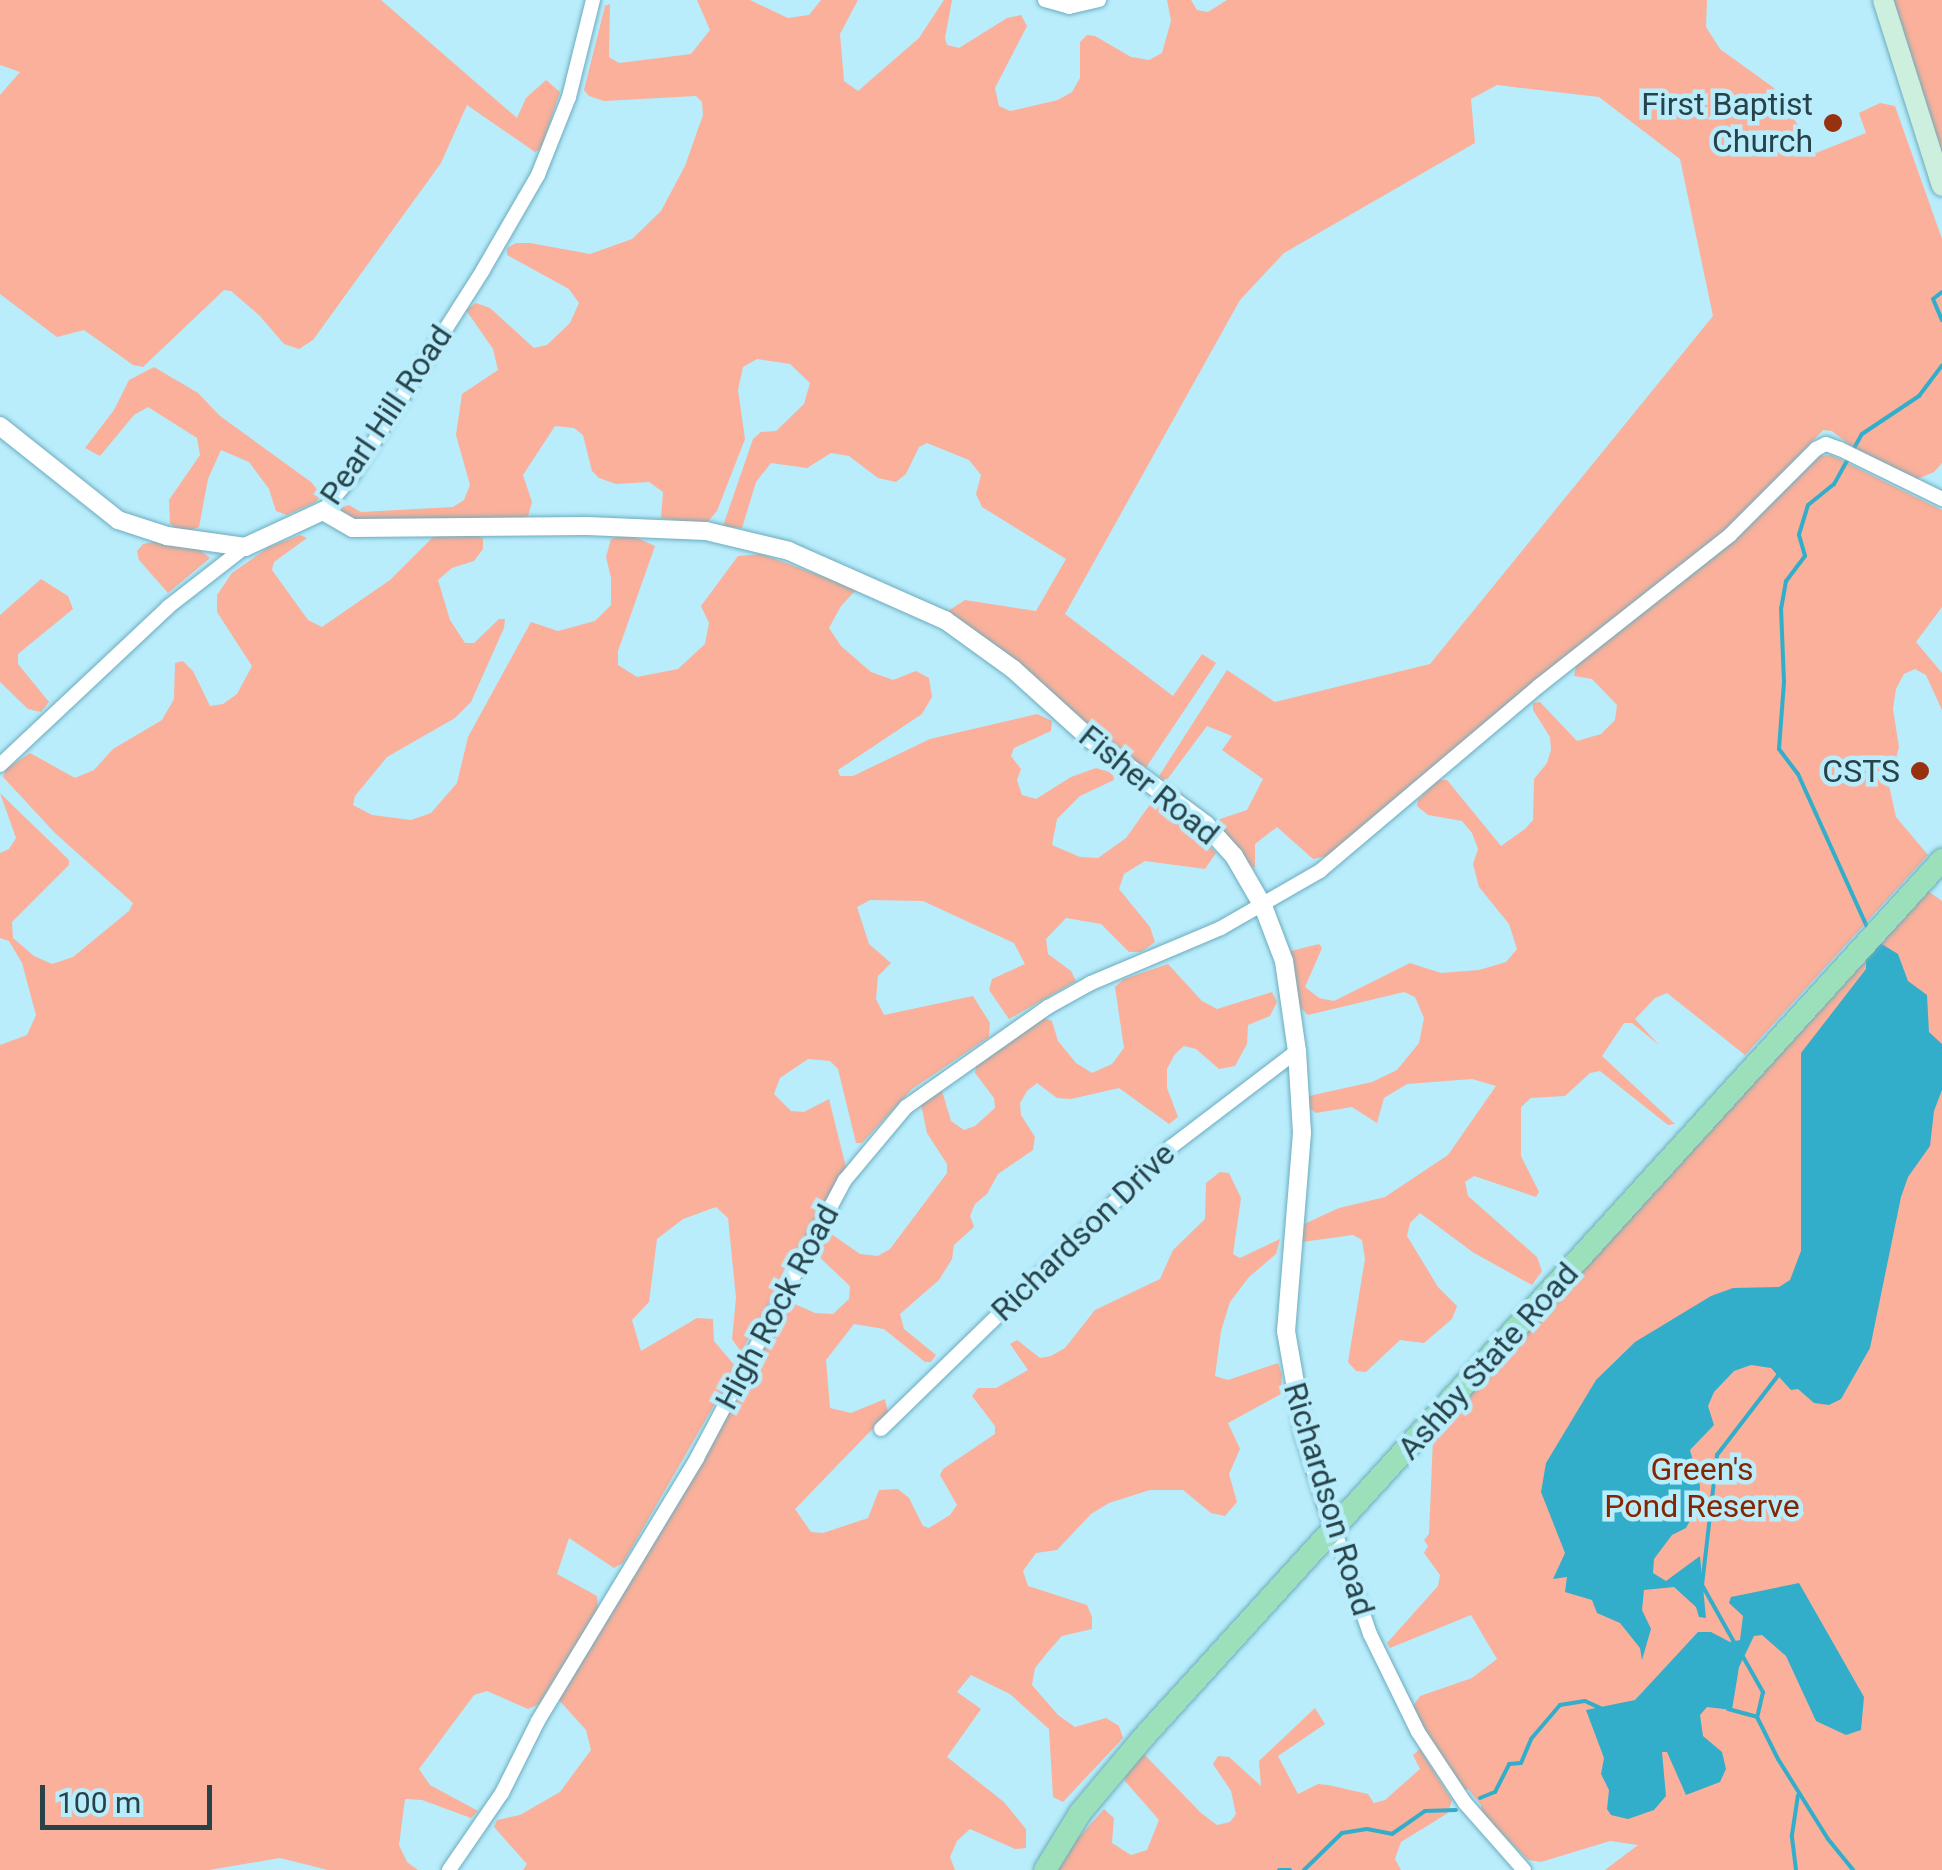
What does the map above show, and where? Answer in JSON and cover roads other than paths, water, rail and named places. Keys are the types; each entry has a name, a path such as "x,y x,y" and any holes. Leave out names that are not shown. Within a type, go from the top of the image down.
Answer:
{"main road":[{"path":"1883,0 1942,186"},
{"name":"Ashby State Road","path":"1045,1870 1080,1813 1112,1773 1942,860"}],"street":[{"name":"Pearl Hill Road","path":"0,764 168,607 246,547 323,511 352,476 531,188 569,97 593,0"},
{"path":"1045,0 1069,7 1099,0"},
{"path":"0,426 125,524 167,536 246,547"},
{"path":"1263,906 1352,847 1539,686 1730,536 1816,449 1826,444 1840,449 1942,499"},
{"name":"Fisher Road","path":"323,511 344,526 359,529 587,526 706,531 823,564 945,620 983,646 1088,738 1206,825 1234,856 1263,906"},
{"name":"Richardson Road","path":"1263,906 1284,961 1297,1051 1302,1133 1286,1332 1304,1434 1370,1634 1418,1732 1465,1803 1524,1870"},
{"name":"High Rock Road","path":"449,1870 502,1794 538,1721 704,1444 824,1215 864,1152 912,1102 1048,1007 1263,906"},
{"name":"Richardson Drive","path":"881,1429 1171,1147 1297,1051"}],"water":[{"path":"1880,943 1898,954 1908,981 1927,995 1929,1032 1942,1044 1942,1090 1934,1111 1930,1146 1908,1177 1901,1197 1870,1348 1841,1399 1829,1405 1814,1403 1798,1389 1791,1390 1771,1368 1751,1365 1734,1371 1714,1392 1708,1406 1714,1425 1690,1450 1700,1486 1699,1504 1686,1528 1672,1535 1654,1559 1653,1573 1666,1581 1700,1556 1706,1618 1699,1617 1696,1607 1674,1587 1644,1590 1642,1610 1651,1629 1642,1660 1640,1648 1620,1623 1597,1613 1592,1600 1565,1592 1567,1577 1553,1579 1565,1553 1541,1492 1546,1463 1596,1380 1635,1342 1711,1296 1733,1288 1779,1287 1790,1280 1801,1251 1801,1053 1866,969 1866,959"},
{"path":"1799,1583 1864,1697 1861,1730 1846,1735 1816,1721 1786,1656 1762,1635 1754,1636 1739,1667 1732,1710 1707,1707 1700,1715 1703,1736 1722,1752 1726,1769 1720,1782 1686,1795 1667,1752 1662,1752 1666,1796 1654,1810 1628,1819 1611,1815 1607,1809 1609,1790 1601,1774 1604,1758 1586,1710 1635,1700 1698,1632 1711,1632 1730,1642 1740,1640 1743,1616 1729,1603 1731,1597"}],"waterway":[{"path":"1942,292 1933,299 1942,320"},
{"path":"1853,450 1862,434 1919,396 1942,366"},
{"path":"1848,459 1834,484 1808,505 1799,535 1805,556 1786,581 1781,608 1784,682 1779,749 1798,774 1867,927"},
{"path":"1734,1642 1702,1585 1717,1455 1780,1373"},
{"path":"1742,1655 1763,1692 1757,1717 1778,1759 1828,1839 1853,1870"},
{"path":"1480,1798 1495,1792 1509,1764 1521,1763 1531,1739 1560,1705 1585,1701 1600,1708"},
{"path":"1728,1709 1757,1717"},
{"path":"1796,1870 1792,1835 1798,1795"},
{"path":"1304,1870 1342,1833 1367,1829 1392,1834 1425,1811 1456,1810"},
{"path":"1279,1870 1290,1870"}],"place":[{"name":"First Baptist Church","path":"1833,123"},
{"name":"CSTS","path":"1920,771"}],"park label":[{"name":"Green's Pond Reserve","path":"1702,1488"}]}
